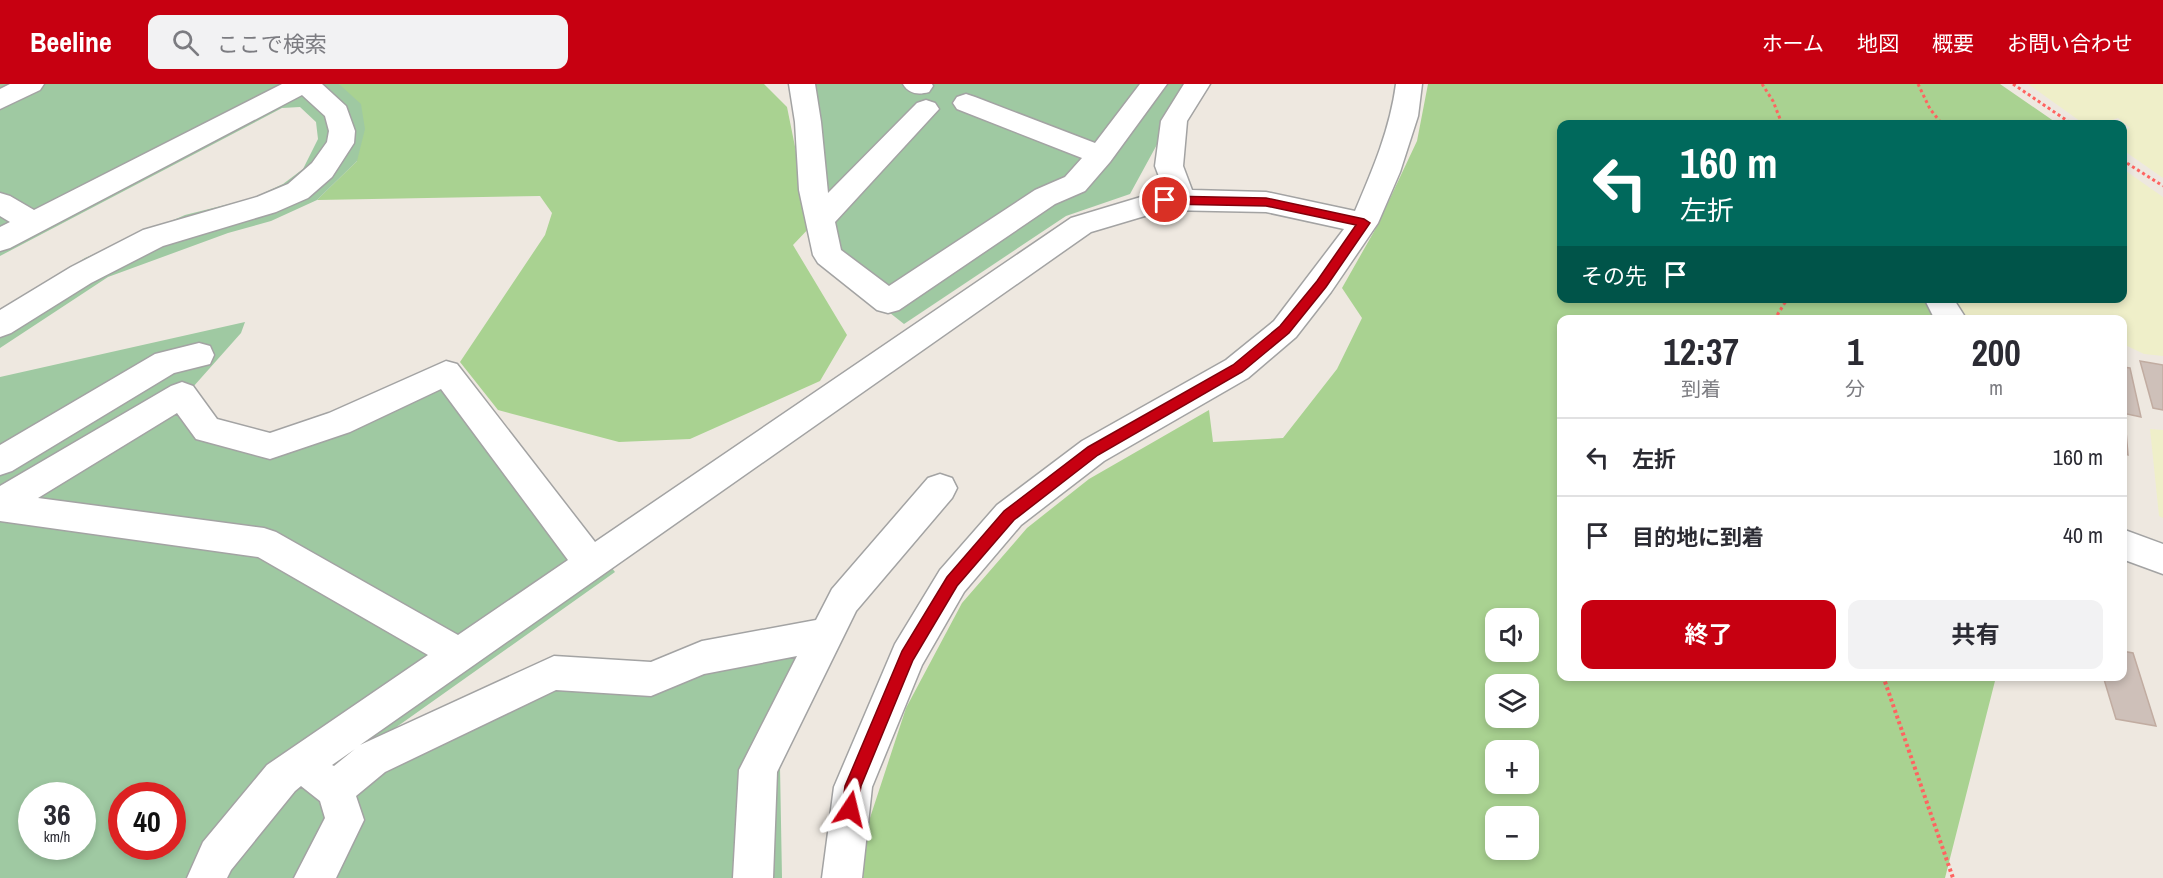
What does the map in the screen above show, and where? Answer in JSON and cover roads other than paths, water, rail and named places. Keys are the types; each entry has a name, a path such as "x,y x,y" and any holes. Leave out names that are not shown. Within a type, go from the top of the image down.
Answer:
{"street":[{"path":"0,100 31,84"},
{"path":"0,240 304,84 337,112 342,131 340,143 322,170 298,191 266,205 153,237 81,275 0,325"},
{"path":"802,84 808,122 813,190 828,255 888,302 1045,197 1075,184 1154,84"},
{"path":"1182,200 1169,166 1174,121 1197,84"},
{"path":"842,878 853,786 908,656 952,581 1009,515 1084,458 1237,369 1284,329 1322,284 1364,223 1386,172 1405,116 1409,84"},
{"path":"820,219 921,91 947,112 966,94 1100,155"},
{"path":"207,878 217,856 281,778 1082,225 1165,200 1266,202 1364,223"},
{"path":"0,202 33,223"},
{"path":"0,461 166,363 199,355"},
{"path":"0,505 182,395 207,430 270,446 339,423 446,373 591,564"},
{"path":"753,878 758,770 844,600 940,488"},
{"path":"0,505 264,543 459,654"},
{"path":"2127,546 2163,559"},
{"path":"334,789 372,759 555,673 651,679 702,658 827,634"},
{"path":"300,765 334,789 345,820 314,878"}]}
